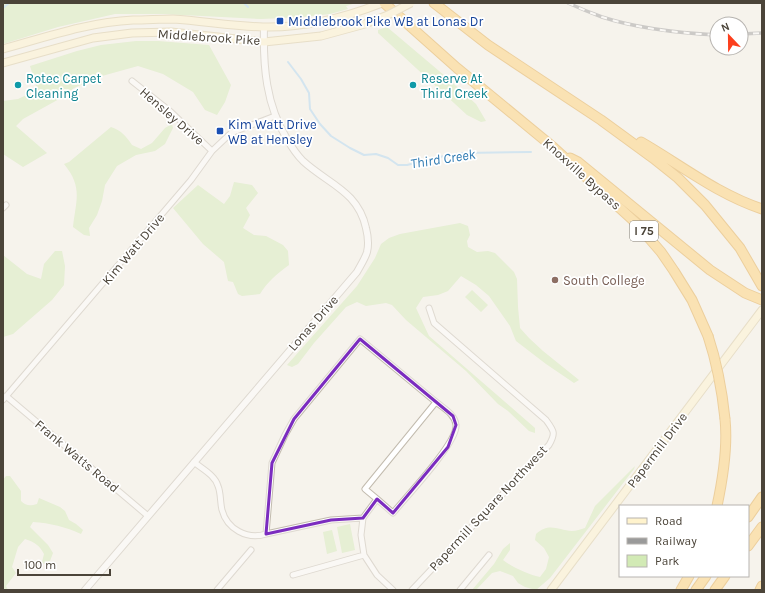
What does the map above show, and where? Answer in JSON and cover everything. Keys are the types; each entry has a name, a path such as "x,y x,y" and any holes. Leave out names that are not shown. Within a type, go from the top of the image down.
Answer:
{"highway":[{"name":"Knoxville Bypass","path":"383,3 457,68 553,147 635,222 658,248 674,271 692,300 708,336 722,388 725,419 725,456 717,505"},
{"path":"434,3 488,45 601,120 678,178 705,205 740,248 762,286"},
{"path":"601,120 642,143 706,183 743,203 762,209"},
{"path":"553,147 578,162 695,258 732,285 762,300"},
{"path":"749,516 762,497"},
{"path":"749,545 762,527"},
{"path":"681,590 688,577"},
{"path":"696,590 705,577"},
{"path":"715,590 724,577"},
{"path":"760,590 762,586"}],"main road":[{"name":"Middlebrook Pike","path":"3,49 91,25 131,20 171,19 264,27 304,25 356,14 383,3"},
{"name":"Middlebrook Pike","path":"3,63 93,38 132,33 171,32 264,42 321,36 365,24 388,15 411,3"},
{"name":"Papermill Drive","path":"551,590 762,310"}],"street":[{"name":"Lonas Drive","path":"85,590 357,272 366,253 368,236 364,218 355,202 336,185 303,161 287,140 275,116 267,84 264,27"},
{"name":"Hensley Drive","path":"132,81 171,112 212,151"},
{"name":"Kim Watt Drive","path":"5,398 192,180 212,151 231,133 275,116"},
{"name":"Papermill Square Northwest","path":"412,590 554,437 554,430 546,420 434,323 429,308"},
{"path":"266,534 272,464 285,435 294,419 360,339 453,416 456,425 455,434 448,447 394,513 365,489 436,402"},
{"name":"Frank Watts Road","path":"5,398 148,516"},
{"path":"194,462 212,477 218,485 222,510 229,524 244,534 253,536 331,520 363,518"},
{"path":"377,499 363,518 360,535 364,555 377,575 393,590"},
{"path":"217,590 250,550"},
{"path":"294,575 364,555"},
{"path":"460,590 490,555"}],"highlighted area":[{"path":"360,339 453,416 456,425 448,447 393,513 377,499 363,518 331,520 266,534 272,463 294,419"}],"green space":[{"path":"3,3 356,3 346,6 348,9 330,14 261,19 163,14 115,14 58,27 3,44"},
{"path":"387,27 476,104 486,121 481,122 467,115 378,33 378,30"},
{"path":"136,41 158,41 209,45 231,85 225,102 217,115 205,110 193,92 163,74 138,66 102,76 74,88 61,98 23,119 16,126 47,153 23,167 3,154 3,101 18,99 33,92 36,85 30,66 101,45"},
{"path":"172,124 173,128 165,144 155,151 136,155 117,166 105,185 102,201 97,215 89,228 90,236 84,235 73,227 77,194 76,187 70,172 64,164 69,162 111,127 123,134 132,145 141,149 152,143 165,128"},
{"path":"234,182 252,185 258,193 246,208 250,215 243,228 254,235 266,236 283,245 288,251 289,265 273,278 260,294 242,296 238,294 233,282 228,281 224,262 203,244 173,208 198,185 224,204 230,196"},
{"path":"460,223 468,226 470,235 467,241 468,247 477,252 488,251 495,253 514,272 517,279 520,328 543,351 579,380 574,383 516,341 510,326 489,296 476,285 461,276 448,291 438,295 423,297 416,308 429,336 535,428 535,433 529,431 508,411 498,404 466,371 406,320 392,305 386,303 366,306 357,302 346,307 314,343 298,364 292,367 287,365 357,286 375,258 381,244 389,238 400,234"},
{"path":"55,251 62,251 65,266 64,285 52,300 13,334 3,337 3,255 27,274 41,279 44,264"},
{"path":"472,290 488,305 481,312 465,297"},
{"path":"635,466 550,578 536,590 525,587 518,583 513,576 500,571 492,573 476,590 472,590 494,564 503,549 510,543 510,550 503,560 531,575 540,577 546,569 549,557 544,548 535,540 536,534 545,528 572,531 585,528 595,506"},
{"path":"6,476 10,476 21,491 21,501 23,503 28,505 37,504 39,498 60,507 65,511 69,520 83,530 81,534 70,529 46,523 33,522 30,527 48,545 53,553 50,561 44,564 42,562 44,554 41,549 34,543 25,539 18,547 12,567 16,573 6,586 8,590 3,590 3,480"},
{"path":"350,524 355,550 342,553 337,527"},
{"path":"332,530 337,551 327,554 323,532"}],"waterway":[{"name":"Third Creek","path":"3,8 9,3"},
{"name":"Third Creek","path":"244,3 248,7"},
{"name":"Third Creek","path":"288,62 301,79 309,93 310,109 320,124 331,136 364,155 376,154 388,158 398,165 407,165 439,157 464,153 531,152"}],"railway":[{"path":"568,3 602,17 630,25 674,32 709,34"},
{"path":"749,34 762,33"}],"place":[{"name":"Middlebrook Pike WB at Lonas Dr","path":"280,21"},
{"name":"Rotec Carpet Cleaning","path":"18,85"},
{"name":"Reserve At Third Creek","path":"413,85"},
{"name":"Kim Watt Drive WB at Hensley","path":"220,131"},
{"name":"South College","path":"555,280"}]}
